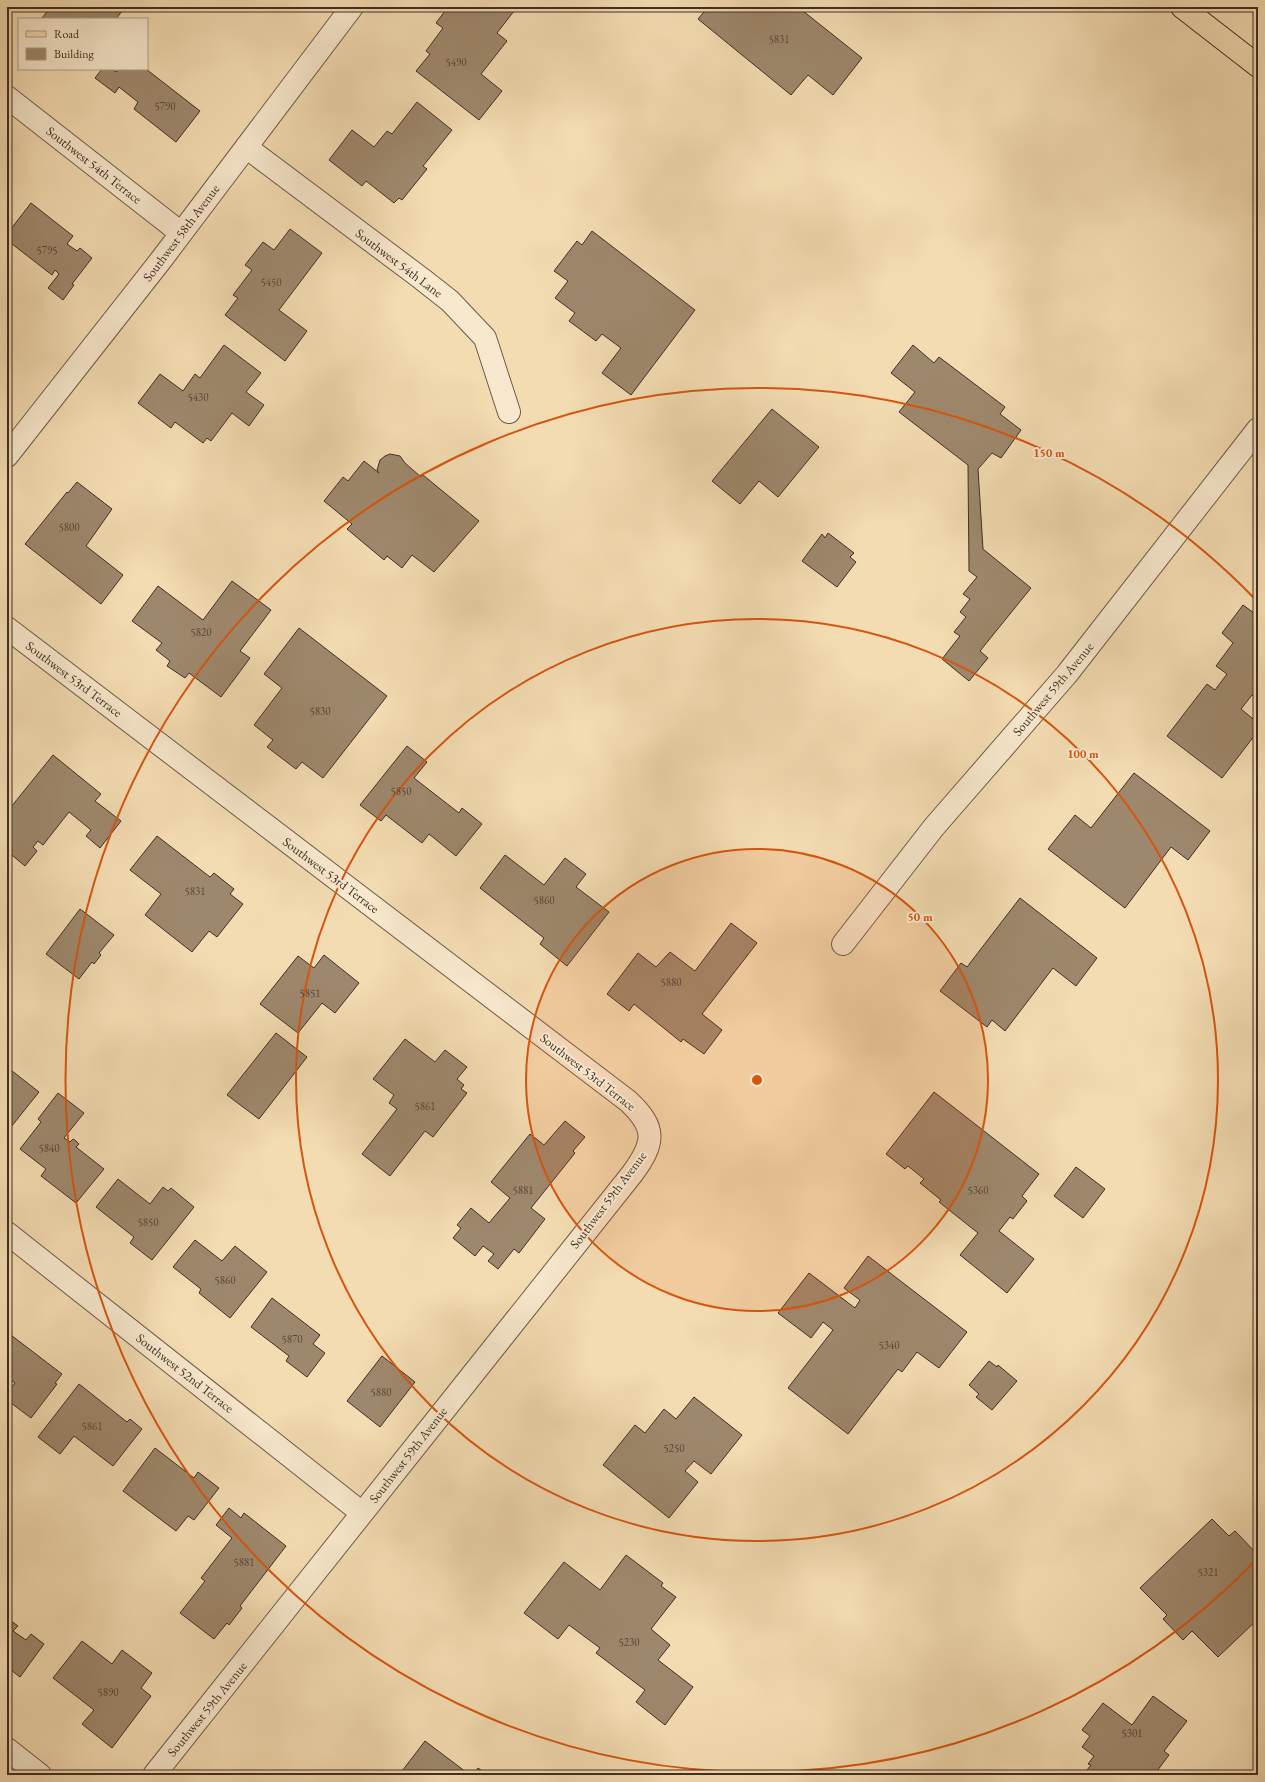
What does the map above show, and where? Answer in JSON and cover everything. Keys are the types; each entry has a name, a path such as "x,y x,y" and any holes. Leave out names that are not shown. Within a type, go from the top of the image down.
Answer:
{"main road":[{"path":"1182,7 1258,66"}],"street":[{"name":"Southwest 58th Avenue","path":"7,456 181,233 352,7"},
{"name":"Southwest 54th Terrace","path":"7,98 181,233"},
{"name":"Southwest 54th Lane","path":"246,147 422,279 450,301 470,320 485,338 509,412"},
{"name":"Southwest 59th Avenue","path":"843,944 934,827 1067,674 1258,429"},
{"name":"Southwest 53rd Terrace","path":"7,628 628,1101 638,1110 646,1121 649,1129"},
{"name":"Southwest 59th Avenue","path":"154,1775 638,1166 648,1150 650,1138 649,1129"},
{"name":"Southwest 52nd Terrace","path":"7,1233 362,1513"},
{"path":"7,1749 40,1775"}],"building":[{"path":"51,7 125,7 117,18 42,18"},
{"path":"448,7 508,7 514,11 497,33 507,41 481,74 502,91 479,120 416,71 430,54 426,51 443,28 436,23"},
{"path":"708,7 798,7 862,58 833,95 808,75 791,95 698,19"},
{"path":"101,70 113,70 116,72 117,70 147,70 200,111 176,142 134,109 138,102 119,87 115,93 95,78"},
{"path":"417,102 452,130 423,166 427,169 402,200 399,198 394,203 366,181 362,186 329,160 352,130 374,147 387,131 392,134"},
{"path":"31,203 73,236 67,244 77,251 80,248 92,258 72,284 74,285 63,300 48,288 59,274 55,270 52,275 7,240 7,234"},
{"path":"290,229 322,253 279,310 307,331 285,361 225,315 238,298 233,295 252,270 245,265 263,242 274,250"},
{"path":"592,231 695,310 631,395 602,373 621,348 602,334 596,341 569,321 575,313 555,298 568,281 554,271 577,241 582,245"},
{"path":"224,345 261,373 246,392 264,405 249,426 232,413 211,441 207,438 203,443 175,422 171,428 138,403 160,374 183,391 195,374 200,378"},
{"path":"913,345 934,363 939,357 1005,407 1000,414 1021,430 1001,458 992,453 978,469 983,549 1031,588 980,651 988,658 969,681 942,659 960,636 954,632 966,617 960,612 970,599 963,594 977,577 969,571 968,465 899,412 915,392 891,373"},
{"path":"772,409 819,447 778,497 759,481 740,504 712,481"},
{"path":"390,454 400,456 405,463 421,477 423,475 479,521 434,572 412,555 402,568 387,556 384,560 347,529 352,524 324,501 343,477 348,481 364,461 379,473 377,470 380,460"},
{"path":"77,482 112,509 86,546 123,575 101,604 25,544 67,492 68,493"},
{"path":"828,533 854,553 850,557 856,562 837,587 802,561 822,534 825,538"},
{"path":"232,581 271,610 240,651 250,658 221,697 189,673 185,678 167,666 170,661 156,650 162,643 132,621 158,586 203,620"},
{"path":"1243,605 1258,616 1258,670 1254,675 1258,678 1258,699 1252,695 1241,709 1258,723 1258,731 1222,778 1167,736 1207,684 1215,690 1227,674 1216,666 1233,643 1222,633"},
{"path":"299,628 387,696 323,778 302,762 296,769 267,747 273,740 254,725 282,688 264,674"},
{"path":"407,746 427,762 414,778 459,813 462,808 482,824 456,856 429,834 422,843 386,815 381,821 360,805"},
{"path":"53,755 101,794 95,801 121,821 100,848 86,836 91,830 69,812 43,845 38,841 33,847 37,851 25,866 7,851 7,812"},
{"path":"1134,773 1210,831 1188,860 1171,847 1125,908 1048,849 1075,815 1091,828"},
{"path":"157,836 210,877 214,873 234,889 230,894 243,904 217,937 209,931 192,952 145,915 161,894 130,870"},
{"path":"505,855 544,885 565,858 586,874 576,887 609,912 567,966 540,944 544,938 480,888"},
{"path":"1020,898 1097,958 1076,986 1053,968 1005,1031 992,1020 987,1027 940,991 961,963 967,967"},
{"path":"80,909 114,935 99,953 101,955 94,964 92,962 79,979 46,954"},
{"path":"731,923 757,943 702,1014 722,1030 704,1054 683,1039 681,1042 634,1004 629,1011 607,994 638,953 656,967 670,952 695,971"},
{"path":"324,955 359,983 335,1013 322,1003 298,1033 260,1004 298,956 314,968"},
{"path":"276,1033 307,1057 259,1119 227,1095"},
{"path":"405,1039 435,1062 445,1050 467,1067 457,1079 464,1085 461,1089 467,1093 433,1137 425,1131 390,1176 362,1154 397,1109 389,1103 394,1095 373,1079"},
{"path":"7,1067 39,1092 7,1132"},
{"path":"934,1092 1039,1174 1022,1196 1027,1201 1013,1219 1010,1217 999,1231 1034,1259 1007,1293 960,1255 978,1233 939,1202 941,1200 920,1183 924,1179 908,1166 905,1169 886,1154"},
{"path":"58,1093 84,1113 64,1138 70,1142 73,1139 76,1141 79,1144 76,1147 104,1169 76,1203 41,1176 46,1169 20,1149 41,1122 38,1119"},
{"path":"565,1121 585,1137 573,1151 575,1153 531,1208 545,1219 519,1253 514,1249 498,1269 488,1261 494,1254 483,1246 475,1256 453,1238 461,1228 457,1225 471,1208 489,1223 510,1198 491,1182 530,1134 544,1145"},
{"path":"1076,1167 1105,1189 1083,1218 1054,1196"},
{"path":"118,1179 150,1204 163,1187 168,1191 171,1188 194,1207 152,1260 130,1243 134,1237 96,1207"},
{"path":"195,1240 222,1261 235,1246 267,1272 230,1318 199,1293 201,1289 173,1267"},
{"path":"868,1256 967,1332 939,1368 917,1352 902,1372 898,1369 848,1434 788,1388 833,1330 823,1322 811,1338 778,1313 809,1273 855,1308 860,1300 844,1288"},
{"path":"272,1298 320,1335 313,1344 325,1353 307,1377 286,1361 289,1356 251,1327"},
{"path":"7,1332 62,1374 55,1383 57,1384 31,1418 7,1400 7,1393 15,1383 7,1377"},
{"path":"382,1356 415,1382 380,1427 347,1401"},
{"path":"989,1361 997,1367 998,1365 1017,1381 992,1410 976,1397 979,1394 969,1385"},
{"path":"79,1384 127,1422 130,1419 142,1429 113,1466 74,1436 60,1454 38,1437"},
{"path":"694,1397 742,1435 711,1474 694,1461 685,1471 698,1482 669,1518 603,1465 635,1425 645,1433 664,1409 676,1419"},
{"path":"155,1448 194,1478 198,1472 219,1488 194,1520 188,1516 176,1531 123,1491"},
{"path":"229,1508 241,1518 244,1513 286,1546 240,1606 242,1608 229,1625 227,1623 214,1639 180,1613 205,1581 201,1578 232,1538 216,1525"},
{"path":"1212,1519 1229,1536 1235,1531 1258,1555 1258,1619 1218,1657 1192,1631 1183,1640 1163,1619 1167,1615 1140,1588"},
{"path":"626,1555 663,1583 661,1586 676,1597 651,1629 670,1645 658,1660 693,1687 665,1725 636,1702 645,1690 596,1653 600,1648 569,1625 558,1639 524,1613 564,1562 600,1590"},
{"path":"7,1618 18,1626 13,1631 26,1640 31,1634 44,1644 20,1677 7,1667 9,1660 7,1659"},
{"path":"82,1641 112,1664 122,1650 152,1673 141,1688 151,1696 112,1748 82,1724 94,1710 53,1678"},
{"path":"1153,1696 1187,1721 1164,1751 1169,1755 1154,1775 1083,1775 1091,1765 1088,1764 1094,1756 1082,1747 1090,1736 1082,1730 1103,1703 1132,1725"},
{"path":"425,1741 470,1775 399,1775"},
{"path":"478,1768 488,1775 473,1775"}]}
